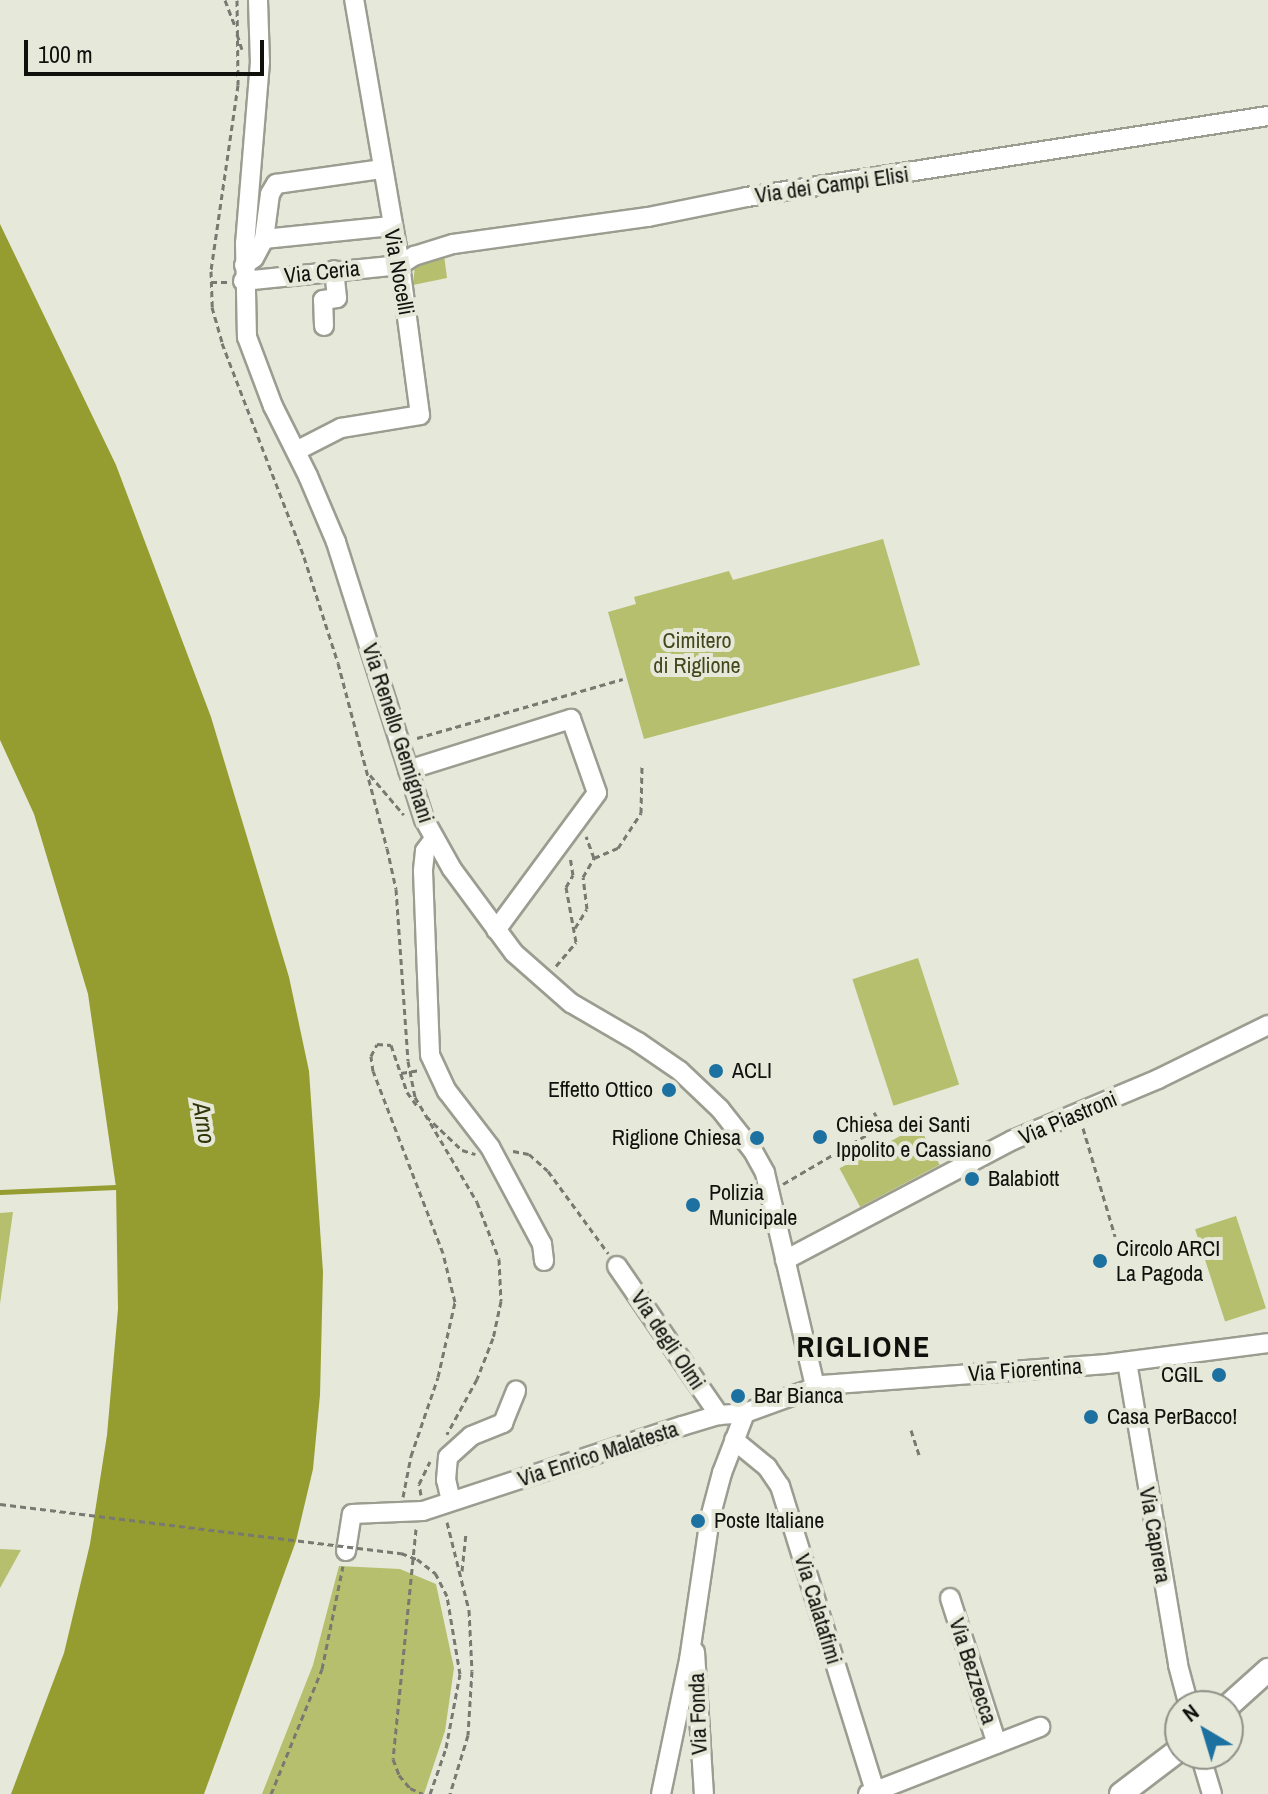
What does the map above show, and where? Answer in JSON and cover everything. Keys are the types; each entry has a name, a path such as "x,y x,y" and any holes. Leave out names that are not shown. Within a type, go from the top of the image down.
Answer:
{"main road":[{"path":"1244,1692 1268,1670"},
{"path":"1121,1794 1164,1761"}],"street":[{"name":"Via Renello Gemignani","path":"258,0 260,62 244,273 247,337 264,384 336,542 424,819 434,839 496,930 552,989 680,1071 720,1109 748,1154 765,1173 815,1386"},
{"name":"Via Nocelli","path":"296,451 341,428 420,415 400,265 354,0"},
{"name":"Via dei Campi Elisi","path":"400,265 414,256 453,244 648,217 747,197 1268,116"},
{"path":"244,273 264,239 270,194 276,184 381,169"},
{"path":"264,239 391,226"},
{"name":"Via Ceria","path":"244,273 400,265"},
{"path":"324,326 323,300 337,298 334,270"},
{"path":"408,770 571,719 597,793 496,930"},
{"path":"434,839 425,851 423,871 430,1055 447,1091 490,1147 542,1244 544,1261"},
{"name":"Via Piastroni","path":"785,1260 975,1159 1268,1025"},
{"name":"Via degli Olmi","path":"617,1266 719,1415"},
{"name":"Via Fiorentina","path":"745,1413 815,1386 1127,1362 1268,1343"},
{"name":"Via Caprera","path":"1127,1362 1128,1388 1185,1690"},
{"path":"448,1507 448,1457 471,1436 503,1423 516,1390"},
{"path":"661,1794 693,1633 710,1518 745,1413"},
{"name":"Via Enrico Malatesta","path":"346,1551 352,1514 448,1507 719,1415 745,1413"},
{"name":"Via Calatafimi","path":"734,1440 767,1467 780,1486 873,1793"},
{"name":"Via Bezzecca","path":"950,1598 997,1744"},
{"name":"Via Fonda","path":"693,1633 704,1794"},
{"path":"873,1793 1040,1727"},
{"path":"1205,1770 1212,1794"}],"path":[{"path":"237,0 238,85 211,271 212,307 222,343 304,557 338,663 367,772 396,889 410,1072 420,1110 462,1150 477,1154 490,1147 529,1154 548,1171 617,1266"},
{"path":"407,741 623,679"},
{"path":"575,928 587,909 583,877 594,858 618,848 641,813 642,765"},
{"path":"367,772 408,820 413,823 424,819"},
{"path":"579,818 594,858"},
{"path":"554,969 576,942 566,887 573,866 564,838"},
{"path":"399,1512 411,1456 438,1377 455,1302 443,1253 373,1071 371,1056 377,1044 391,1045 407,1092 477,1202 499,1259 501,1301 493,1338 477,1379 447,1434"},
{"path":"401,1073 410,1072"},
{"path":"769,1192 882,1126 874,1112"},
{"path":"1079,1114 1115,1236"},
{"path":"911,1430 920,1457"},
{"path":"423,1794 405,1782 393,1759 416,1528 423,1511 419,1484 436,1454"},
{"path":"0,1504 401,1553 417,1559 436,1574 447,1596 460,1674 446,1748 430,1794"},
{"path":"448,1507 469,1610 472,1671 468,1735 450,1794"},
{"path":"462,1571 466,1535"},
{"path":"271,1794 322,1669 346,1551"},
{"path":"460,1674 472,1671"}],"green space":[{"path":"444,255 447,278 413,285 415,265"},
{"name":"Cimitero di Riglione","path":"883,539 920,665 644,739 608,612 636,604 634,597 729,571 733,580"},
{"path":"918,958 959,1084 893,1106 852,979"},
{"path":"919,1126 940,1165 860,1207 840,1168"},
{"path":"13,1212 0,1304 0,1213"},
{"path":"1236,1216 1266,1308 1225,1322 1195,1229"},
{"path":"0,1549 21,1550 0,1588"},
{"path":"339,1566 400,1569 436,1584 454,1668 445,1731 424,1794 262,1794 313,1665"}],"water":[{"name":"Arno","path":"0,224 116,465 211,717 289,977 309,1071 323,1272 320,1395 313,1469 296,1541 204,1794 11,1794 64,1653 90,1544 107,1435 118,1309 116,1187 88,994 34,814 0,740"}],"waterway":[{"path":"0,1192 116,1187"}],"place":[{"name":"ACLI","path":"716,1071"},
{"name":"Effetto Ottico","path":"669,1090"},
{"name":"Chiesa dei Santi Ippolito e Cassiano","path":"820,1137"},
{"name":"Riglione Chiesa","path":"757,1138"},
{"name":"Balabiott","path":"972,1179"},
{"name":"Polizia Municipale","path":"693,1205"},
{"name":"Circolo ARCI La Pagoda","path":"1100,1261"},
{"name":"CGIL","path":"1219,1375"},
{"name":"Bar Bianca","path":"738,1396"},
{"name":"Casa PerBacco!","path":"1091,1417"},
{"name":"Poste Italiane","path":"698,1521"}],"district":[{"name":"RIGLIONE","path":"864,1346"}]}
